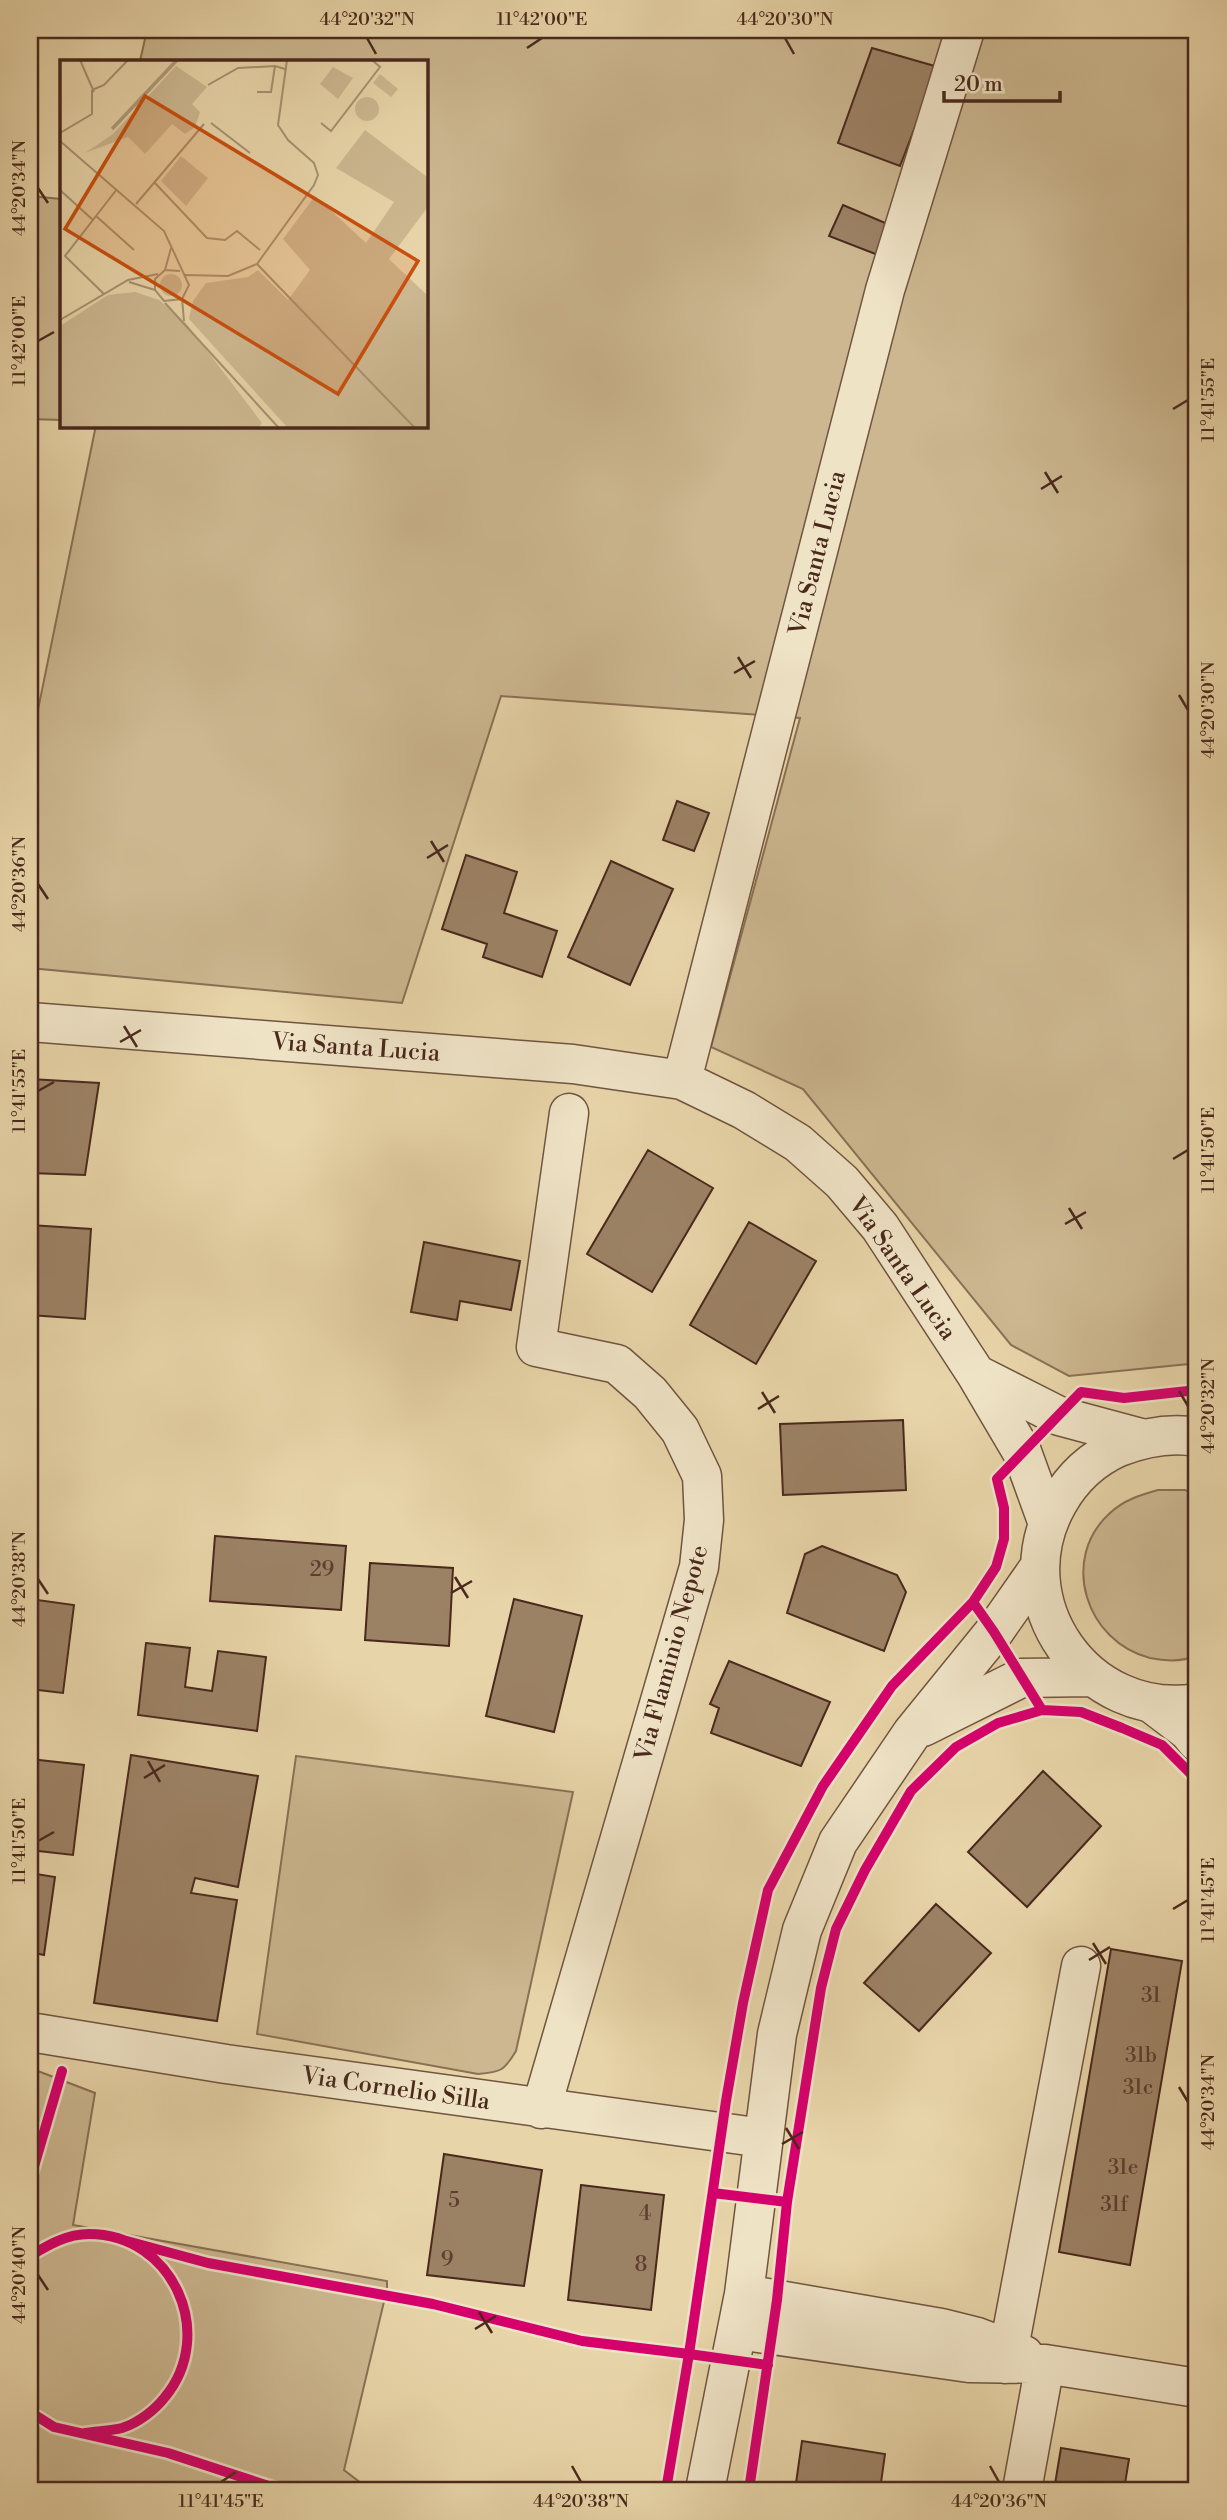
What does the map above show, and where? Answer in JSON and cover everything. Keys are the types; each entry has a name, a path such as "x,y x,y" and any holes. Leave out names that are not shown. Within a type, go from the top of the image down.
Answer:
{"street":[{"name":"Via Santa Lucia","path":"682,1080 885,290 965,30"},
{"name":"Via Santa Lucia","path":"30,1022 573,1064 682,1080 744,1110 798,1143 842,1182 880,1227 1022,1452 1047,1521"},
{"name":"Via Flaminio Nepote","path":"541,2109 699,1567 704,1520 702,1476 680,1430 650,1393 617,1364 536,1347 569,1113"},
{"path":"975,1374 1059,1416 1141,1438"},
{"path":"1197,1437 1181,1434 1141,1438 1101,1455 1069,1483 1047,1521 1038,1569 1045,1610 1051,1623 1063,1647 1092,1677 1120,1694 1151,1703 1197,1703"},
{"path":"705,2490 741,2312 777,2034 802,1930 838,1842 912,1732 994,1632 1038,1569"},
{"path":"912,1732 1021,1678 1092,1677"},
{"path":"1151,1703 1188,1731 1197,1742"},
{"path":"1007,2356 1081,1966"},
{"name":"Via Cornelio Silla","path":"30,2032 226,2064 763,2138"},
{"path":"741,2312 938,2343 977,2337 1007,2356 1197,2388"},
{"path":"1022,2490 1045,2364"}],"shaded area":[{"path":"147,30 1197,30 1197,1361 1069,1376 1011,1345 803,1089 711,1047 800,718 501,696 402,1003 30,968 30,749 96,427 427,427 427,60 140,60"},
{"path":"30,196 60,199 60,420 30,419"},
{"path":"1158,1490 1185,1490 1197,1495 1197,1655 1180,1660 1150,1658 1128,1649 1110,1635 1096,1617 1087,1597 1083,1575 1086,1553 1094,1532 1110,1513 1127,1501"},
{"path":"296,1756 573,1792 516,2051 501,2069 478,2074 257,2034"},
{"path":"30,2068 95,2093 73,2225 387,2281 344,2470 370,2490 30,2490"}],"building":[{"path":"872,48 938,67 900,166 838,143"},
{"path":"843,205 890,225 878,255 829,236"},
{"path":"677,801 709,813 694,851 663,840"},
{"path":"466,855 517,872 504,913 557,931 542,977 483,957 487,944 442,929"},
{"path":"611,861 673,889 630,985 568,957"},
{"path":"30,1079 99,1083 85,1175 30,1173"},
{"path":"648,1150 713,1188 652,1292 587,1254"},
{"path":"749,1222 816,1261 756,1364 690,1325"},
{"path":"30,1225 91,1229 85,1319 30,1315"},
{"path":"424,1242 520,1261 511,1310 460,1301 457,1320 411,1312"},
{"path":"903,1420 906,1490 783,1495 780,1424"},
{"path":"215,1536 346,1546 341,1610 210,1601"},
{"path":"822,1546 897,1575 906,1592 884,1651 787,1613 805,1554"},
{"path":"370,1563 453,1568 449,1646 365,1640"},
{"path":"30,1599 74,1605 63,1693 30,1689"},
{"path":"514,1599 582,1616 554,1732 486,1716"},
{"path":"146,1643 190,1648 185,1687 212,1691 218,1651 266,1657 257,1731 138,1715"},
{"path":"729,1661 830,1702 801,1766 711,1733 719,1708 710,1704"},
{"path":"131,1755 258,1776 238,1887 195,1878 191,1893 237,1900 217,2021 94,2003"},
{"path":"30,1759 84,1765 73,1855 30,1850"},
{"path":"1043,1771 1101,1826 1027,1907 968,1852"},
{"path":"30,1873 55,1877 44,1955 30,1952"},
{"path":"936,1904 991,1953 919,2031 864,1983"},
{"path":"1111,1949 1182,1961 1130,2265 1059,2252"},
{"path":"444,2154 542,2170 524,2286 427,2275"},
{"path":"581,2185 664,2195 651,2310 568,2300"},
{"path":"802,2441 885,2454 880,2490 795,2490"},
{"path":"1061,2448 1129,2459 1124,2490 1054,2490"}],"cycle path":[{"path":"123,2240 208,2263 433,2304 582,2341 689,2354 726,2101 743,2003 768,1890 823,1786 892,1686 973,1602 996,1567 1004,1539 1004,1508 997,1479 1081,1392 1124,1398 1197,1390"},
{"path":"713,2193 787,2202 821,1988 836,1929 865,1870 911,1791 956,1747 998,1723 1042,1710 973,1602"},
{"path":"1042,1710 1081,1712 1162,1745 1191,1774 1197,1770"},
{"path":"30,2180 62,2071"},
{"path":"749,2490 777,2300 787,2202"},
{"path":"30,2256 73,2236 89,2234 119,2238 144,2251 164,2269 178,2292 186,2318 187,2345 180,2372 165,2397 146,2416 128,2426 85,2433"},
{"path":"666,2490 689,2354 768,2365"},
{"path":"30,2412 54,2427 168,2453 281,2490"}]}
